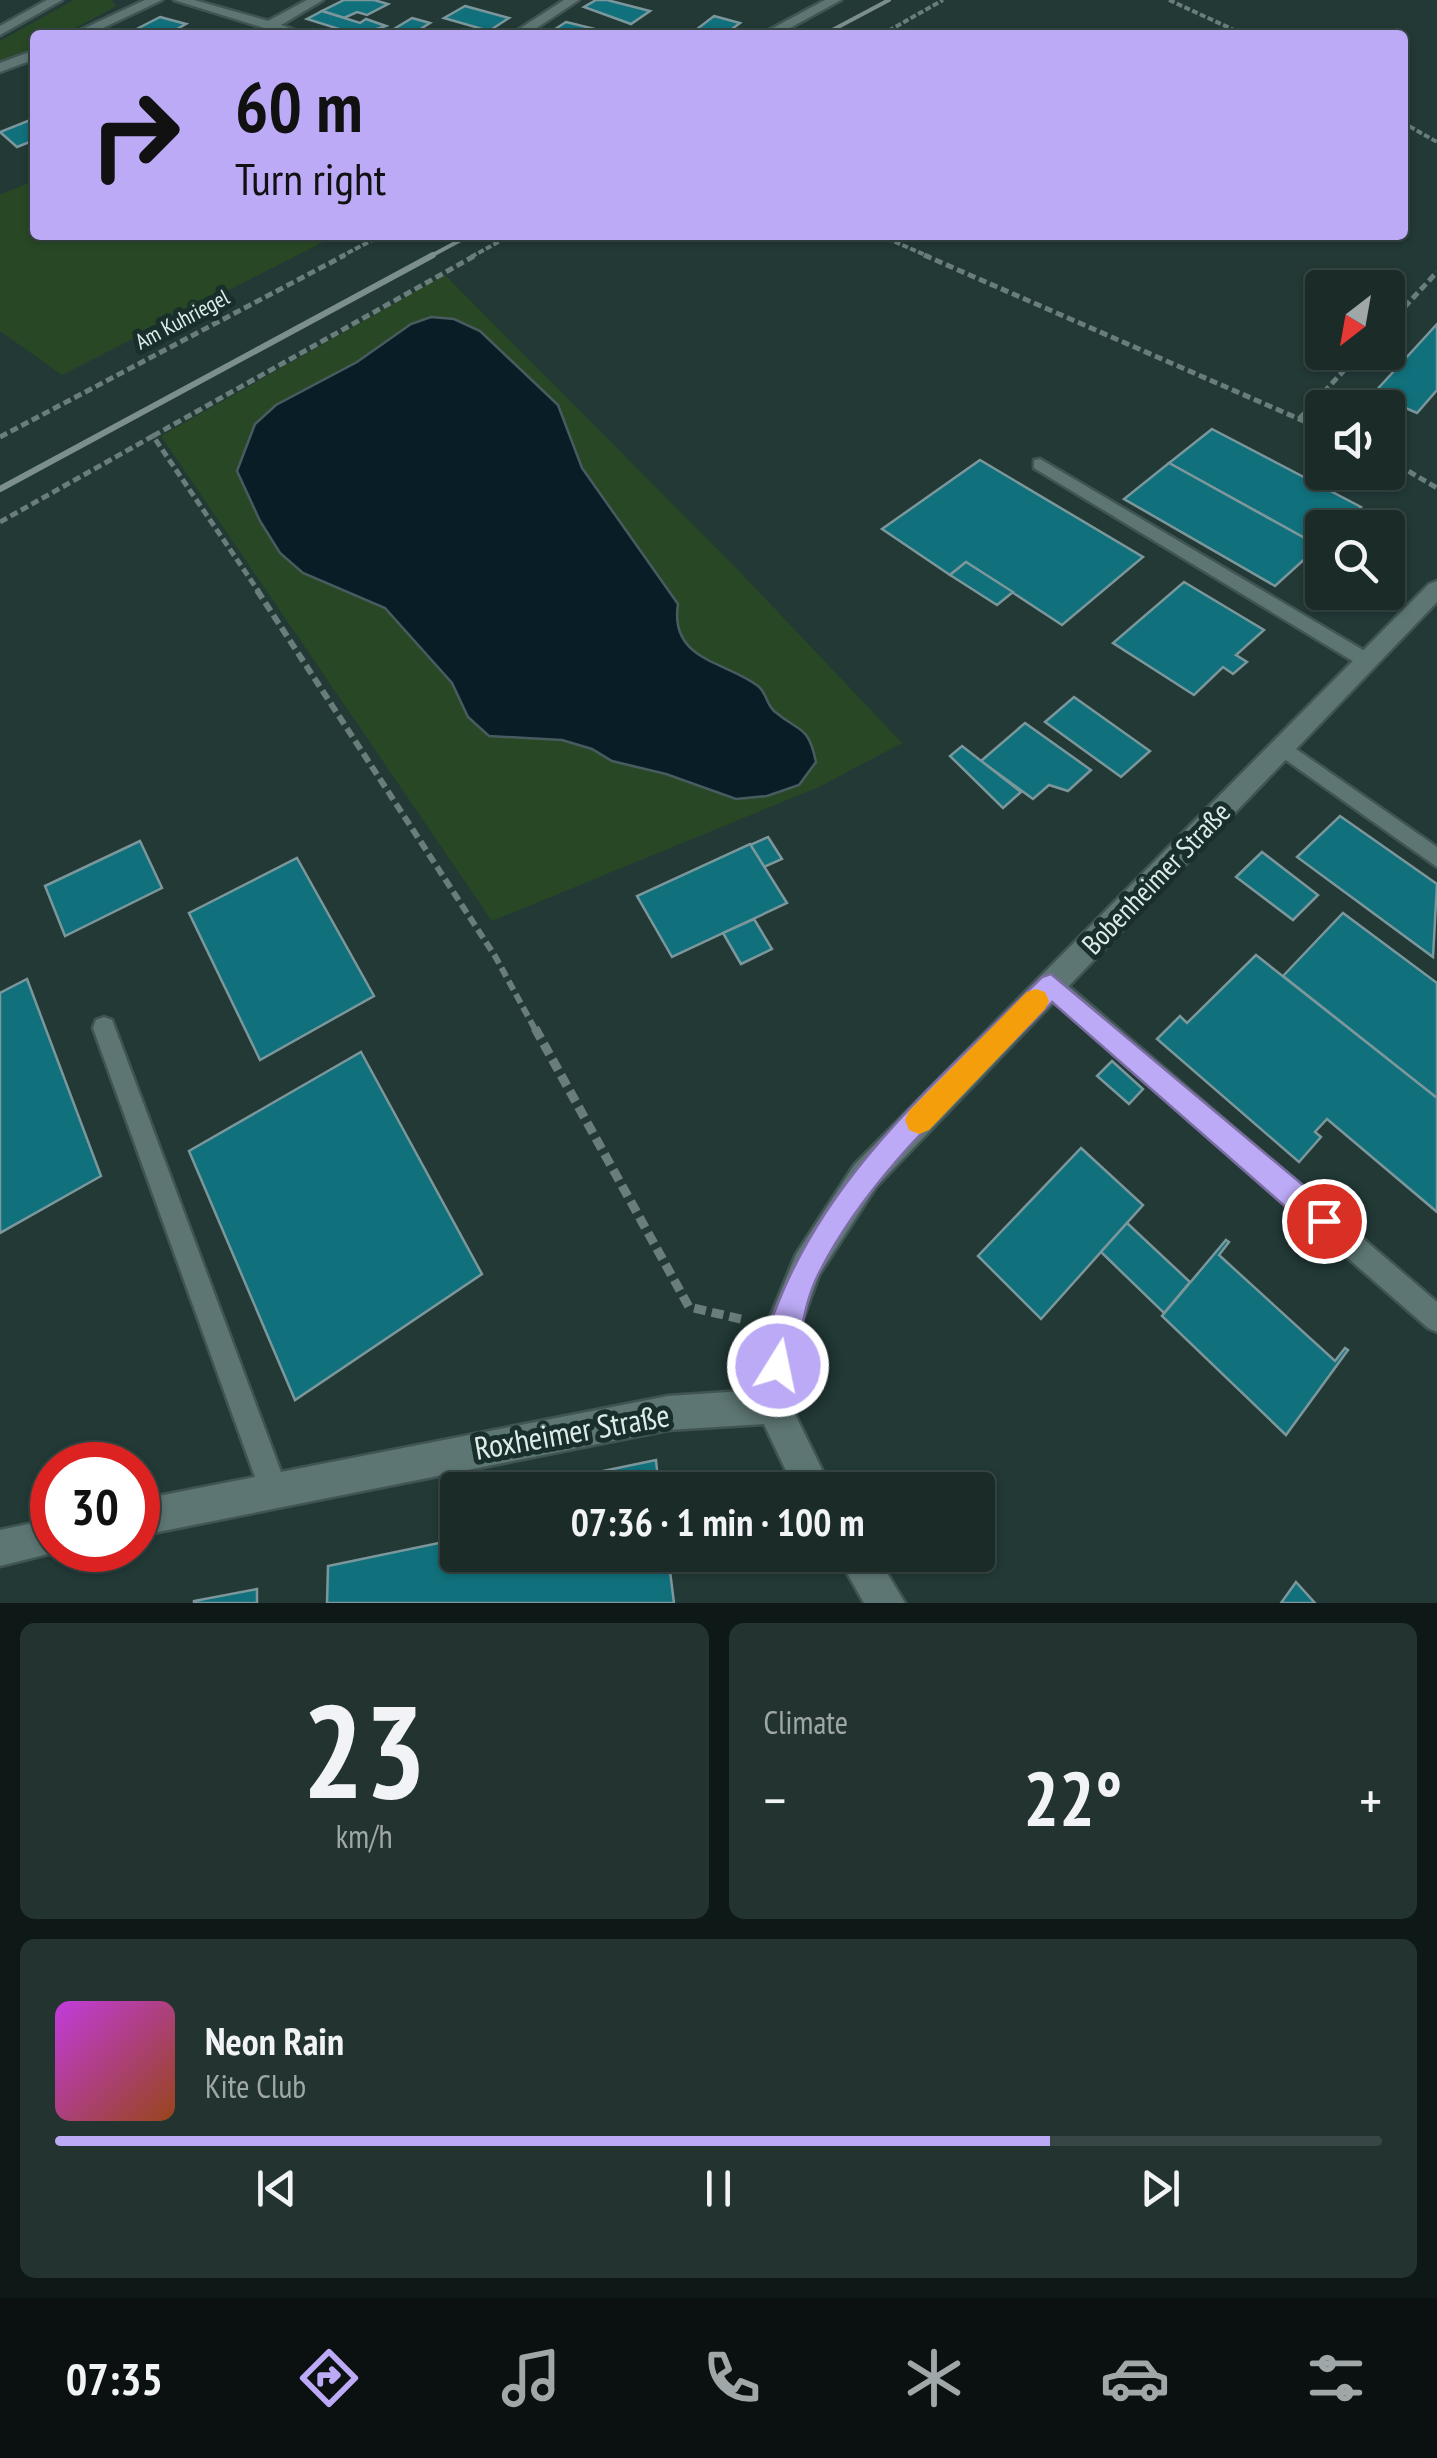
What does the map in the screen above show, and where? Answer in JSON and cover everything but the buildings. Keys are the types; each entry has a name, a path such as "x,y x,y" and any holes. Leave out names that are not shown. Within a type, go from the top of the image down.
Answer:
{"street":[{"path":"0,31 56,0"},
{"path":"88,30 156,0"},
{"path":"180,0 283,30"},
{"path":"269,26 317,0"},
{"path":"525,30 573,0"},
{"path":"777,30 835,0"},
{"path":"0,68 30,56"},
{"name":"Bobenheimer Straße","path":"772,1406 783,1327 808,1265 865,1176 1437,589"},
{"path":"772,1406 805,1472"},
{"name":"Roxheimer Straße","path":"160,1513 668,1412 772,1406"},
{"path":"0,1548 30,1542"},
{"path":"866,1572 886,1603"}],"lane":[{"path":"1040,464 1367,661"},
{"path":"1283,748 1437,858"},
{"path":"1051,985 1437,1319"},
{"path":"104,1028 273,1488"}],"path":[{"path":"890,30 943,0"},
{"path":"1170,0 1234,30"},
{"path":"1408,125 1437,142"},
{"name":"Am Kuhriegel","path":"0,437 373,240"},
{"path":"0,522 502,240"},
{"path":"889,240 1305,422"},
{"path":"1405,307 1437,272"},
{"path":"1299,419 1344,370"},
{"path":"153,436 315,676 494,956 689,1307 762,1324"},
{"path":"1405,468 1437,488"}],"green space":[{"path":"74,0 111,0 116,6 72,30 30,30 30,49 0,61 0,41"},
{"path":"30,182 30,240 327,240 62,375 0,331 0,195"},
{"path":"445,275 739,571 902,743 819,787 492,921 161,436"}],"water":[{"path":"431,317 454,319 480,331 558,405 582,468 678,604 682,637 703,657 758,686 774,711 806,735 816,762 799,785 767,796 736,799 666,774 612,761 592,749 562,740 489,736 468,717 452,683 385,608 303,573 280,553 237,471 255,424 276,405 357,362 411,324"}],"railway":[{"path":"832,30 889,0"},
{"path":"429,257 461,240"},
{"path":"0,489 433,255"}],"slow traffic":[{"path":"919,1120 1036,1001"}],"route":[{"path":"778,1366 783,1327 808,1265 865,1176 1051,985 1324,1221"}]}
